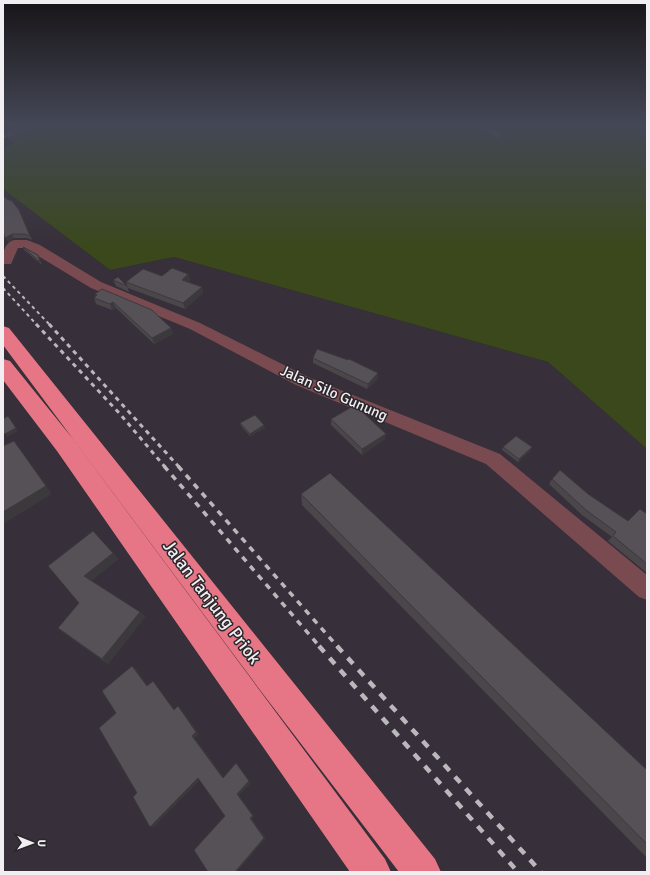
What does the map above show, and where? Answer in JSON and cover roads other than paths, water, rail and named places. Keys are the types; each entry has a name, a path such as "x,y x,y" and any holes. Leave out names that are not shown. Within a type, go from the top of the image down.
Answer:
{"highway":[{"name":"Jalan Tanjung Priok","path":"3,332 422,872"},
{"name":"Jalan Tanjung Priok","path":"3,366 65,444 372,872"}],"street":[{"name":"Jalan Silo Gunung","path":"4,260 14,244 27,244 96,285 195,326 302,381 492,459 647,589"}],"railway":[{"path":"3,276 50,325"},
{"path":"3,288 37,325"},
{"path":"36,324 120,414 165,467"},
{"path":"49,324 179,467"},
{"path":"164,466 320,647"},
{"path":"178,466 338,647"},
{"path":"319,646 518,872"},
{"path":"337,646 541,872"}]}
